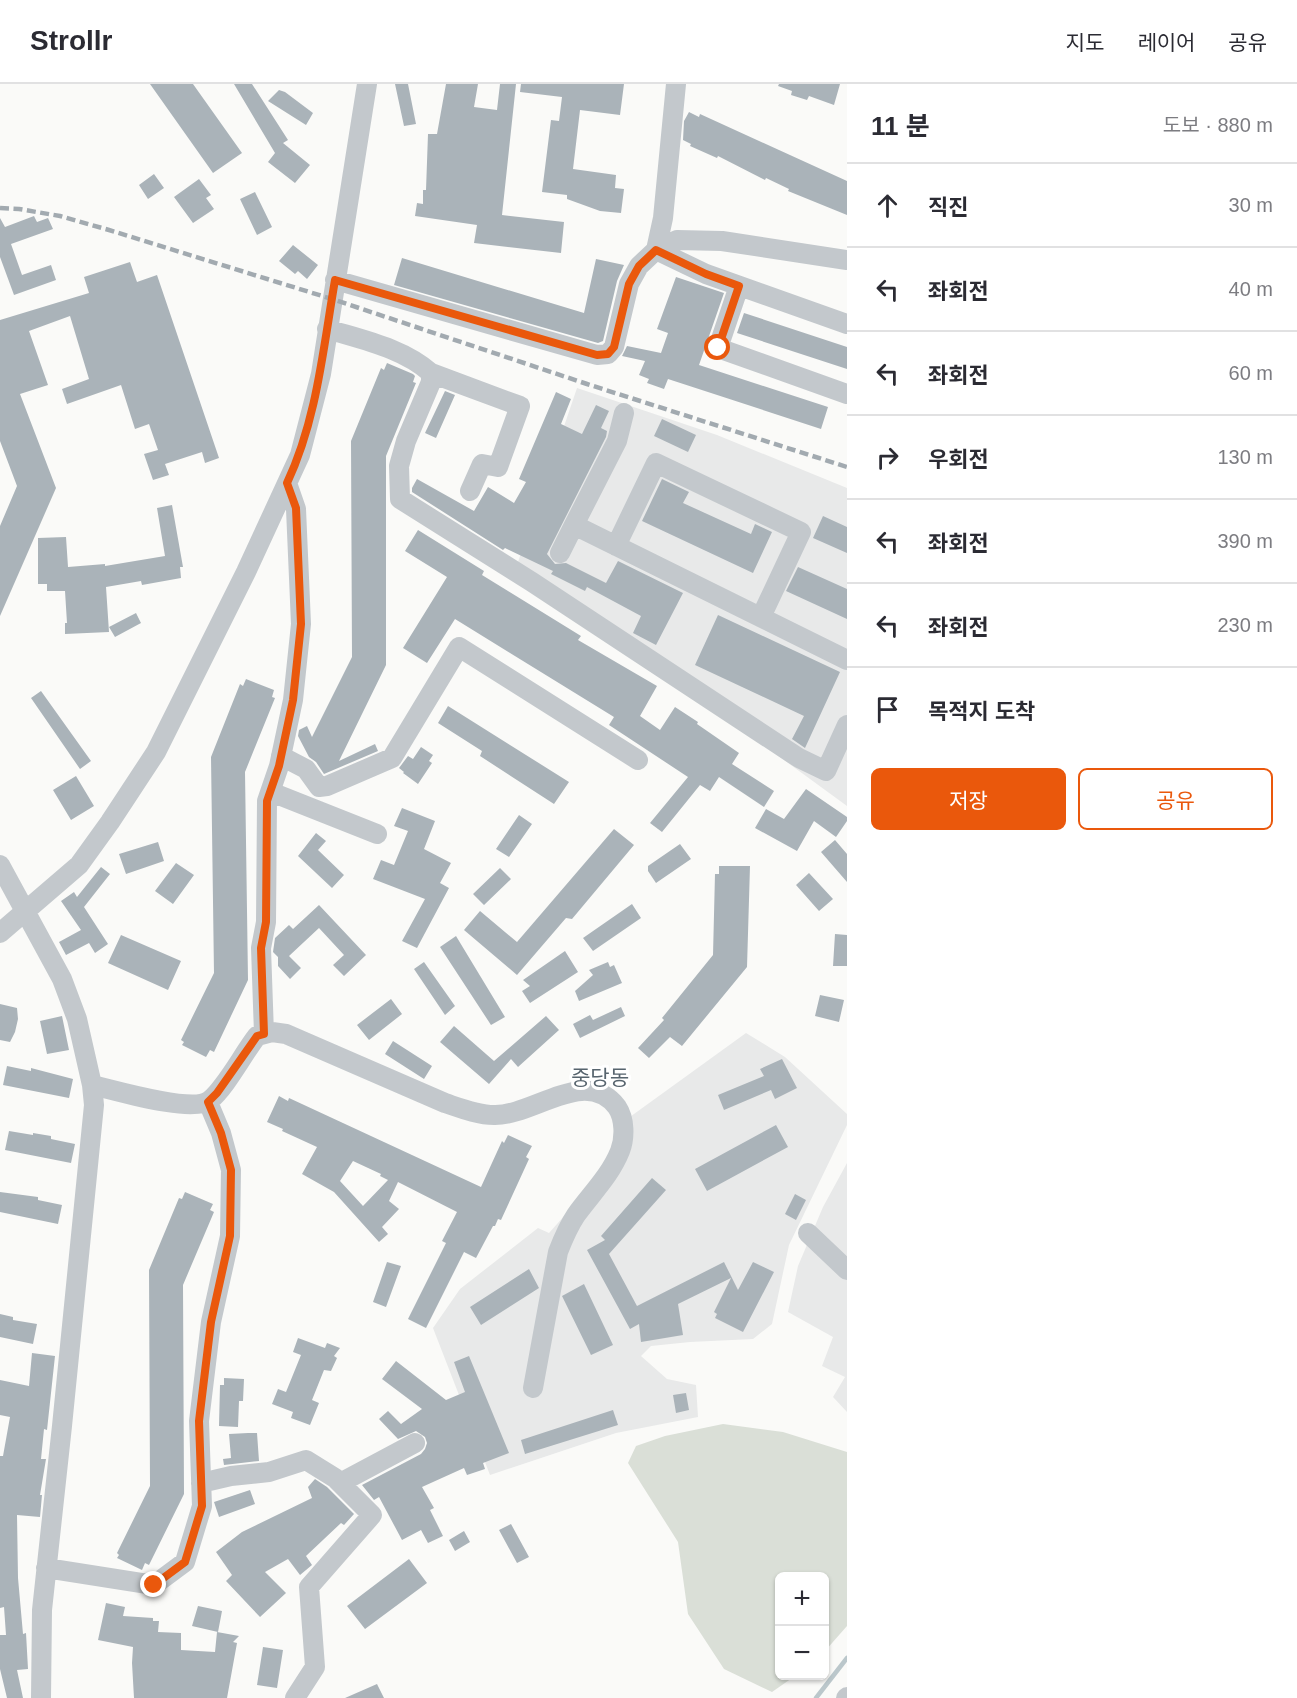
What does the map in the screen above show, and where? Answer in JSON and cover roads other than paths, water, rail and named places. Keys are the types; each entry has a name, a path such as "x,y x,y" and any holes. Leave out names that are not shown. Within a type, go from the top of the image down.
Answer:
{"street":[{"path":"0,933 79,865 111,822 156,752 246,572 300,455 321,374 368,84"},
{"path":"656,250 663,219 676,84"},
{"path":"335,280 597,355 608,354 614,347 629,284 639,266 656,250 677,240 723,241 847,260"},
{"path":"656,250 706,274 847,324"},
{"path":"739,286 718,348 847,394"},
{"path":"327,329 393,349 422,365 431,373 520,406 498,468 482,464 470,491"},
{"path":"431,373 431,382 406,441 399,466 400,499 799,758 826,771 847,725"},
{"path":"560,553 617,441 624,413"},
{"path":"616,546 656,463 801,532 760,617"},
{"path":"264,1034 261,948 266,922 267,801 281,756 293,700 301,624 296,508 287,483"},
{"path":"574,525 847,660"},
{"path":"281,756 306,769 319,787 327,786 392,758 459,647 638,760"},
{"path":"271,792 377,834"},
{"path":"0,865 66,989 77,1019 92,1085 94,1105 42,1610 41,1698"},
{"path":"92,1085 171,1104 195,1105 208,1102 217,1093 257,1036 272,1032 286,1034 445,1103 471,1112 494,1115 511,1113 584,1089 601,1092 610,1098 621,1113 624,1131 621,1148 613,1168 566,1232 558,1252 533,1388"},
{"path":"46,1568 154,1585 185,1562 202,1506 199,1421 211,1322 230,1236 231,1170 221,1133 208,1102"},
{"path":"808,1233 847,1270"},
{"path":"340,1483 415,1443"},
{"path":"201,1484 231,1476 269,1472 306,1460 340,1483 372,1515 309,1587 315,1667 295,1698"}],"waterway":[{"path":"816,1698 847,1658"}],"railway":[{"path":"0,208 60,216 109,230 332,299 847,467"}],"district":[{"name":"중당동","path":"600,1078"}]}
